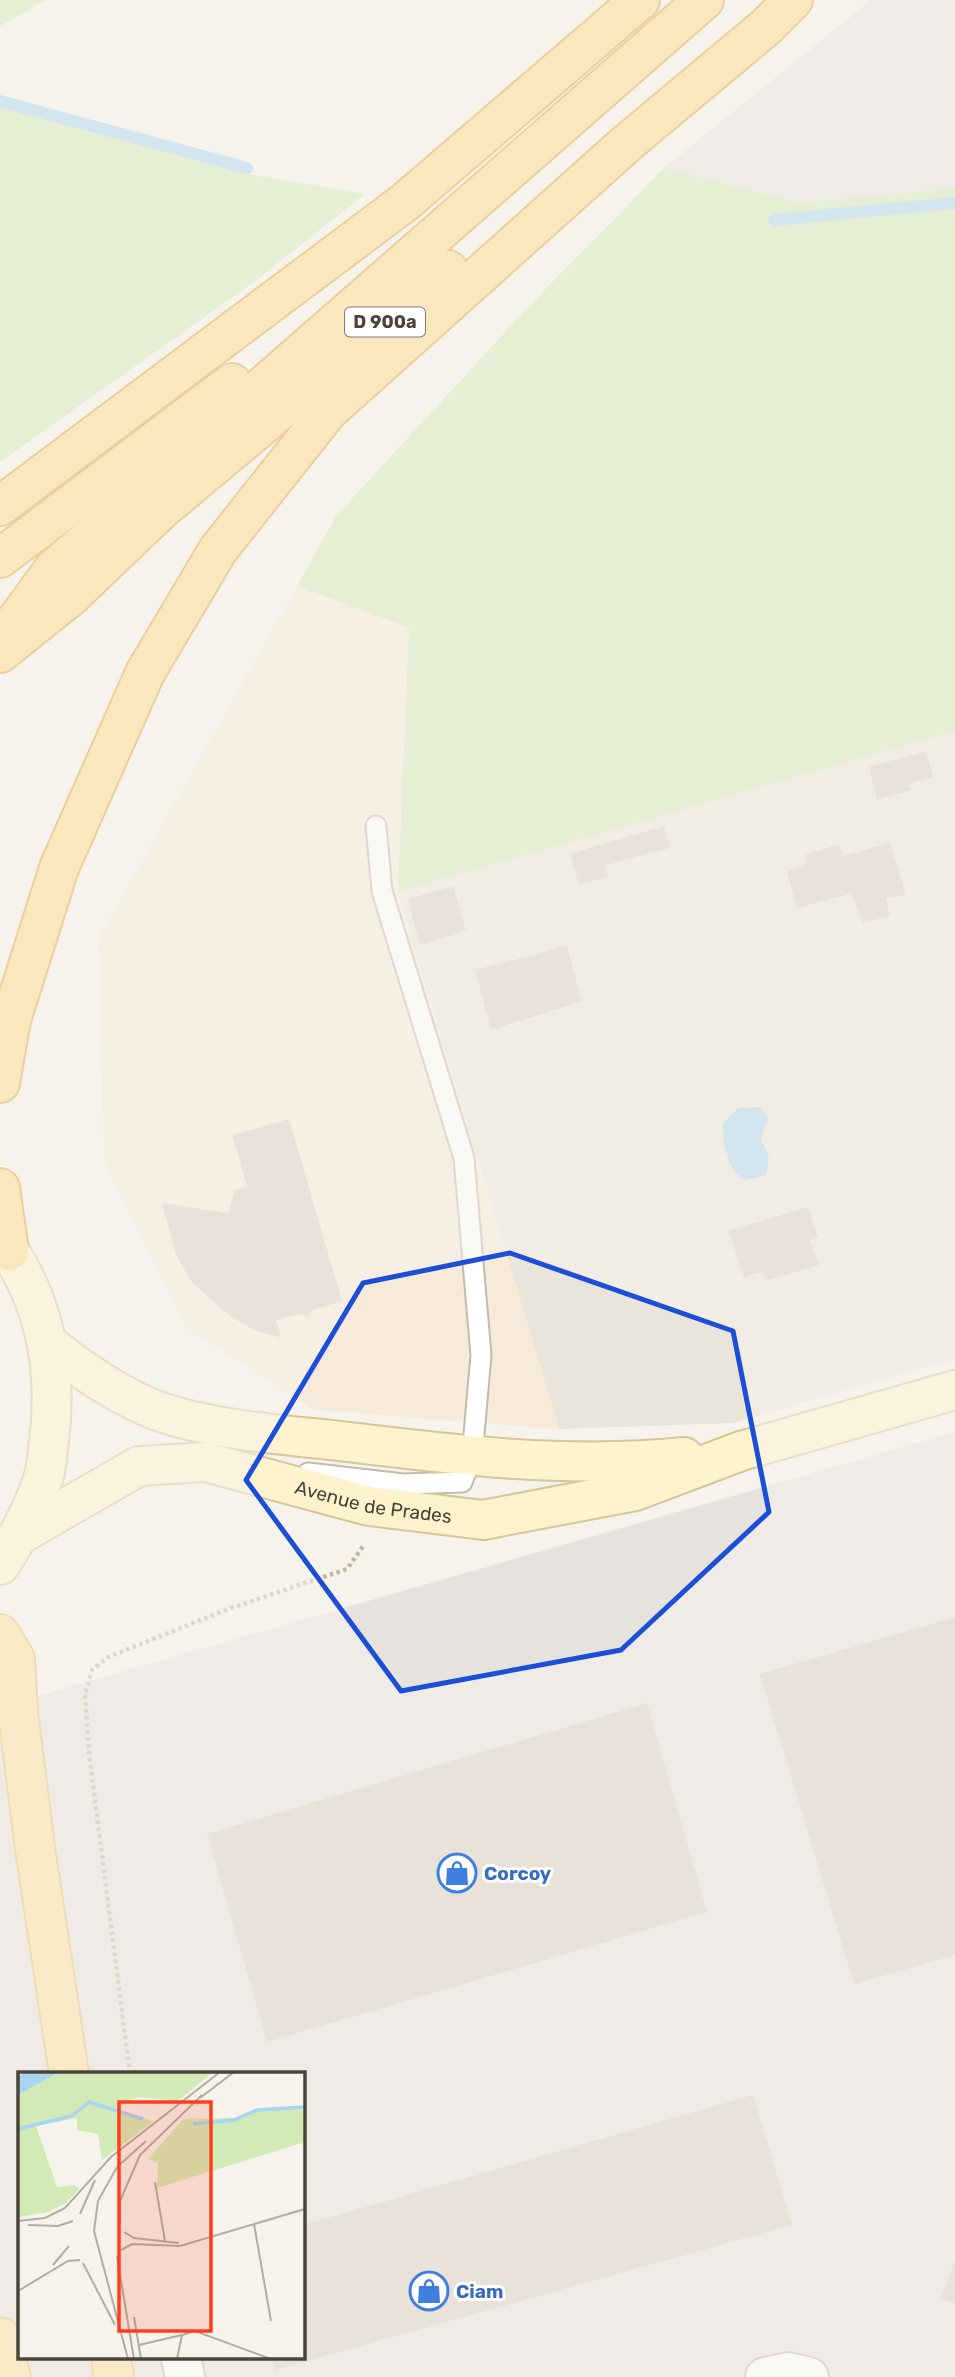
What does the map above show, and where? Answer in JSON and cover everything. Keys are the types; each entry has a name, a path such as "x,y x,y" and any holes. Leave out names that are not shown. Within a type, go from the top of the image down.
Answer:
{"highway":[{"path":"0,506 405,202 640,0"},
{"path":"0,558 245,373 676,0"},
{"name":"D 900a","path":"0,643 53,570 704,0"},
{"name":"D 900a","path":"0,653 71,596 160,511 299,393 777,0"},
{"path":"0,1083 11,1020 59,868 145,673 218,550 328,411 626,144 767,26 793,0"},
{"path":"0,1188 5,1245"}],"main road":[{"path":"5,1245 25,1276 48,1343 52,1411 44,1476 10,1550"},
{"name":"Avenue de Prades","path":"48,1343 80,1369 161,1412 256,1432 472,1457 621,1464 741,1451"},
{"name":"Avenue de Prades","path":"10,1550 139,1466 206,1462 369,1506 483,1520 635,1491 741,1451 955,1390"},
{"path":"0,1634 15,1659 18,1713 69,2072"},
{"path":"0,2337 11,2377"}],"street":[{"path":"765,2377 789,2372 809,2377"}],"lane":[{"path":"206,1462 403,1484 462,1482 472,1457 481,1355 464,1158 382,891 376,826"}],"path":[{"path":"130,2072 89,1753 85,1694 92,1670 108,1657 230,1608 347,1569 363,1550 369,1506"}],"highlighted area":[{"path":"510,1253 733,1331 769,1512 621,1650 401,1691 246,1480 363,1283"}],"shaded area":[{"path":"871,0 955,0 955,188 801,203 664,168"},
{"path":"297,586 409,628 398,892 559,1429 315,1410 185,1327 104,1160 98,939"},
{"path":"955,731 955,1359 733,1423 559,1429 398,892"},
{"path":"955,1432 955,2377 0,2377 0,1707"}],"green space":[{"path":"0,0 46,0 0,26"},
{"path":"0,106 246,174 365,194 254,282 0,462"},
{"path":"664,168 801,203 955,188 955,731 398,892 409,628 297,586 336,516 530,305"}],"water":[{"path":"759,1107 768,1117 761,1139 769,1157 766,1175 745,1180 730,1164 723,1138 723,1123 738,1108"}],"building":[{"path":"926,751 933,777 909,784 911,790 877,800 869,767"},
{"path":"664,826 670,848 605,865 609,877 579,884 570,854"},
{"path":"890,843 906,895 886,898 890,916 862,923 852,893 797,908 787,871 806,864 804,855 839,844 843,856"},
{"path":"453,886 466,931 420,945 408,899"},
{"path":"567,946 582,1001 491,1030 475,970"},
{"path":"289,1119 342,1301 313,1310 308,1316 299,1314 276,1320 281,1338 254,1330 227,1314 191,1281 176,1255 162,1203 228,1213 235,1190 247,1186 232,1135"},
{"path":"808,1207 818,1238 810,1240 819,1265 765,1281 762,1271 744,1278 728,1231"},
{"path":"955,1617 955,1955 854,1984 760,1674"},
{"name":"Corcoy","path":"647,1703 707,1912 267,2042 207,1834"},
{"name":"Ciam","path":"753,2095 792,2225 275,2370 272,2360 304,2360 304,2225"},
{"path":"955,2260 955,2304 941,2299"}],"waterway":[{"path":"0,101 247,168"},
{"path":"774,220 955,203"}],"place":[{"name":"Corcoy","path":"457,1873"},
{"name":"Ciam","path":"429,2291"}]}
